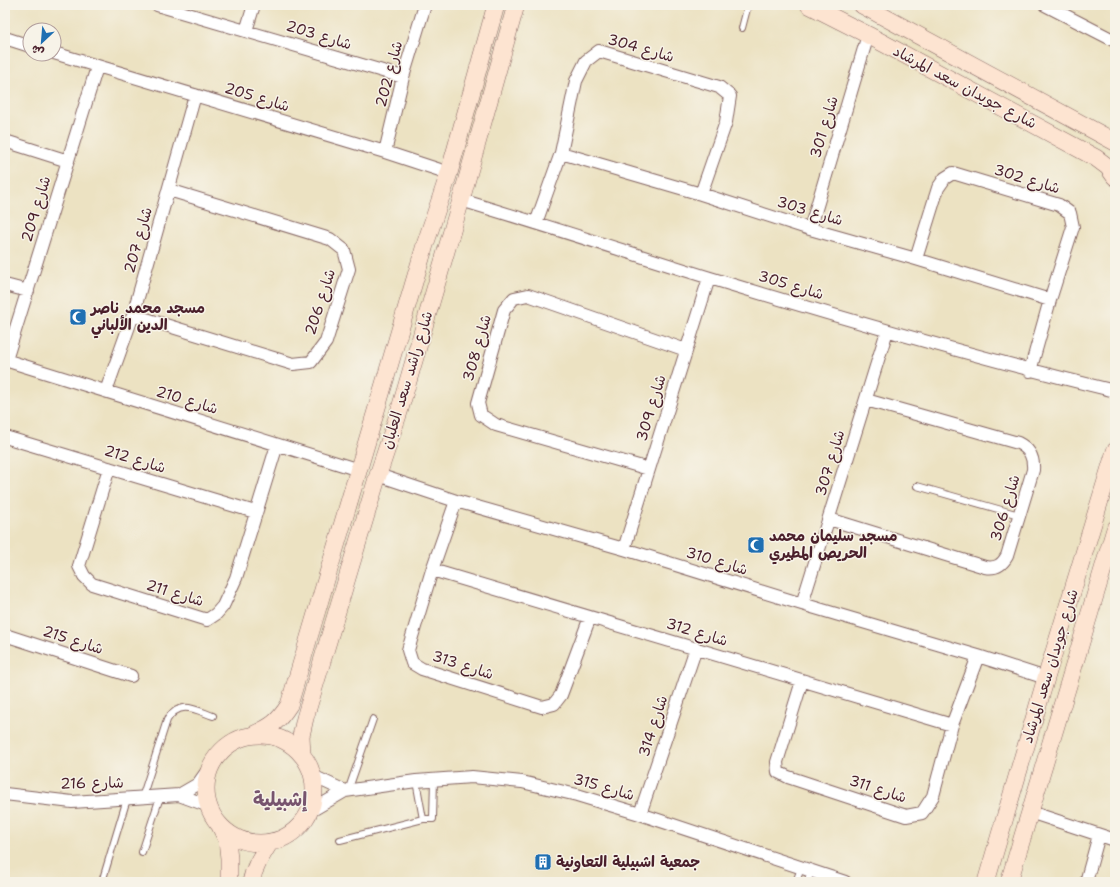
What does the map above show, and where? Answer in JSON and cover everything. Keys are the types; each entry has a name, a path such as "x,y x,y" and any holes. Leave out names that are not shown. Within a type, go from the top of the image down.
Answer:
{"main road":[{"name":"شارع راشد سعد العلبان","path":"253,735 272,726 282,716 289,704 379,406 425,245 449,173 496,5"},
{"name":"شارع راشد سعد العلبان","path":"302,755 301,736 305,718 378,475 399,412 516,5"},
{"name":"شارع جويدان سعد المرشاد","path":"809,5 868,35 1096,158 1108,167 1115,177"},
{"name":"شارع جويدان سعد المرشاد","path":"862,5 1115,142"},
{"path":"425,245 431,241 438,242 443,246 445,253"},
{"path":"379,406 390,412 399,412"},
{"name":"شارع جويدان سعد المرشاد","path":"986,882 1115,451"},
{"name":"شارع جويدان سعد المرشاد","path":"1009,882 1112,551 1115,529"},
{"path":"218,822 228,832 241,839 256,842 270,842 293,832 302,823 309,812 313,800 313,776 309,765 302,755 288,743 271,736 253,735 236,740 222,750 212,764 207,778 206,792 209,806 226,840 229,858 230,882"},
{"path":"251,882 253,872 261,855 270,842"}],"street":[{"name":"شارع 203","path":"156,5 403,77"},
{"path":"246,31 254,5"},
{"name":"شارع 202","path":"385,152 403,77 425,5"},
{"path":"1046,5 1115,41"},
{"name":"شارع 301","path":"810,229 868,35"},
{"path":"5,38 22,43"},
{"name":"شارع 304","path":"536,223 561,153 576,81 586,61 599,51 719,87 730,96 726,122 701,194"},
{"name":"شارع 205","path":"62,56 385,152 449,173"},
{"name":"شارع 209","path":"5,360 28,291 97,67"},
{"name":"شارع 207","path":"106,392 133,315 196,95"},
{"path":"5,141 68,161"},
{"name":"شارع 303","path":"561,153 1050,300"},
{"name":"شارع 302","path":"916,259 938,188 945,178 953,173 1059,205 1070,213 1073,227 1030,371"},
{"name":"شارع 206","path":"133,315 293,364 311,362 326,342 349,269 344,250 330,239 169,190"},
{"name":"شارع 305","path":"461,200 709,278 887,331 1030,371 1115,390"},
{"name":"شارع 309","path":"624,549 709,278"},
{"path":"5,285 28,291"},
{"name":"شارع 308","path":"649,469 496,425 481,415 478,403 504,310 514,298 528,294 686,350"},
{"name":"شارع 307","path":"802,604 887,331"},
{"name":"شارع 210","path":"5,360 359,470"},
{"name":"شارع 306","path":"829,519 985,567 992,568 998,566 1004,562 1007,556 1033,470 1034,462 1026,447 1018,443 866,400"},
{"name":"شارع 212","path":"5,438 255,512"},
{"name":"شارع 211","path":"109,468 79,566 84,576 92,584 207,620 216,614 223,606 236,578 277,444"},
{"name":"شارع 310","path":"378,475 456,501 624,549 1046,678"},
{"name":"شارع 313","path":"456,501 432,570 408,650 412,663 422,670 542,707 554,704 562,695 590,617"},
{"name":"شارع 312","path":"432,570 952,725"},
{"name":"شارع 215","path":"5,635 131,676"},
{"name":"شارع 314","path":"640,814 696,648"},
{"name":"شارع 311","path":"802,681 777,762 778,772 788,777 906,816 922,814 933,796 952,725 978,656"},
{"name":"شارع 216","path":"5,794 72,802 179,795 198,784 212,764"},
{"path":"313,776 347,791"},
{"name":"شارع 315","path":"309,812 347,791 416,780 472,777 522,782 577,795 640,814 806,874 845,882"},
{"name":"شارع 216","path":"179,795 209,806"},
{"path":"1030,812 1115,840"},
{"path":"1086,882 1099,835"}],"lane":[{"path":"742,28 748,5"},
{"path":"917,486 1019,515"},
{"path":"142,798 167,720 171,713 184,707 213,716"},
{"path":"347,791 373,719"},
{"path":"340,840 423,819 433,819 434,779"},
{"path":"416,780 423,819"},
{"path":"142,852 160,797"},
{"path":"102,882 127,799"},
{"path":"796,882 806,874"}],"place":[{"name":"مسجد محمد ناصر الدين الألباني","path":"78,317"},
{"name":"مسجد سليمان محمد الحريص المطيري","path":"756,545"},
{"name":"جمعية اشبيلية التعاونية","path":"543,862"}],"district":[{"name":"إشبيلية","path":"280,799"}]}
